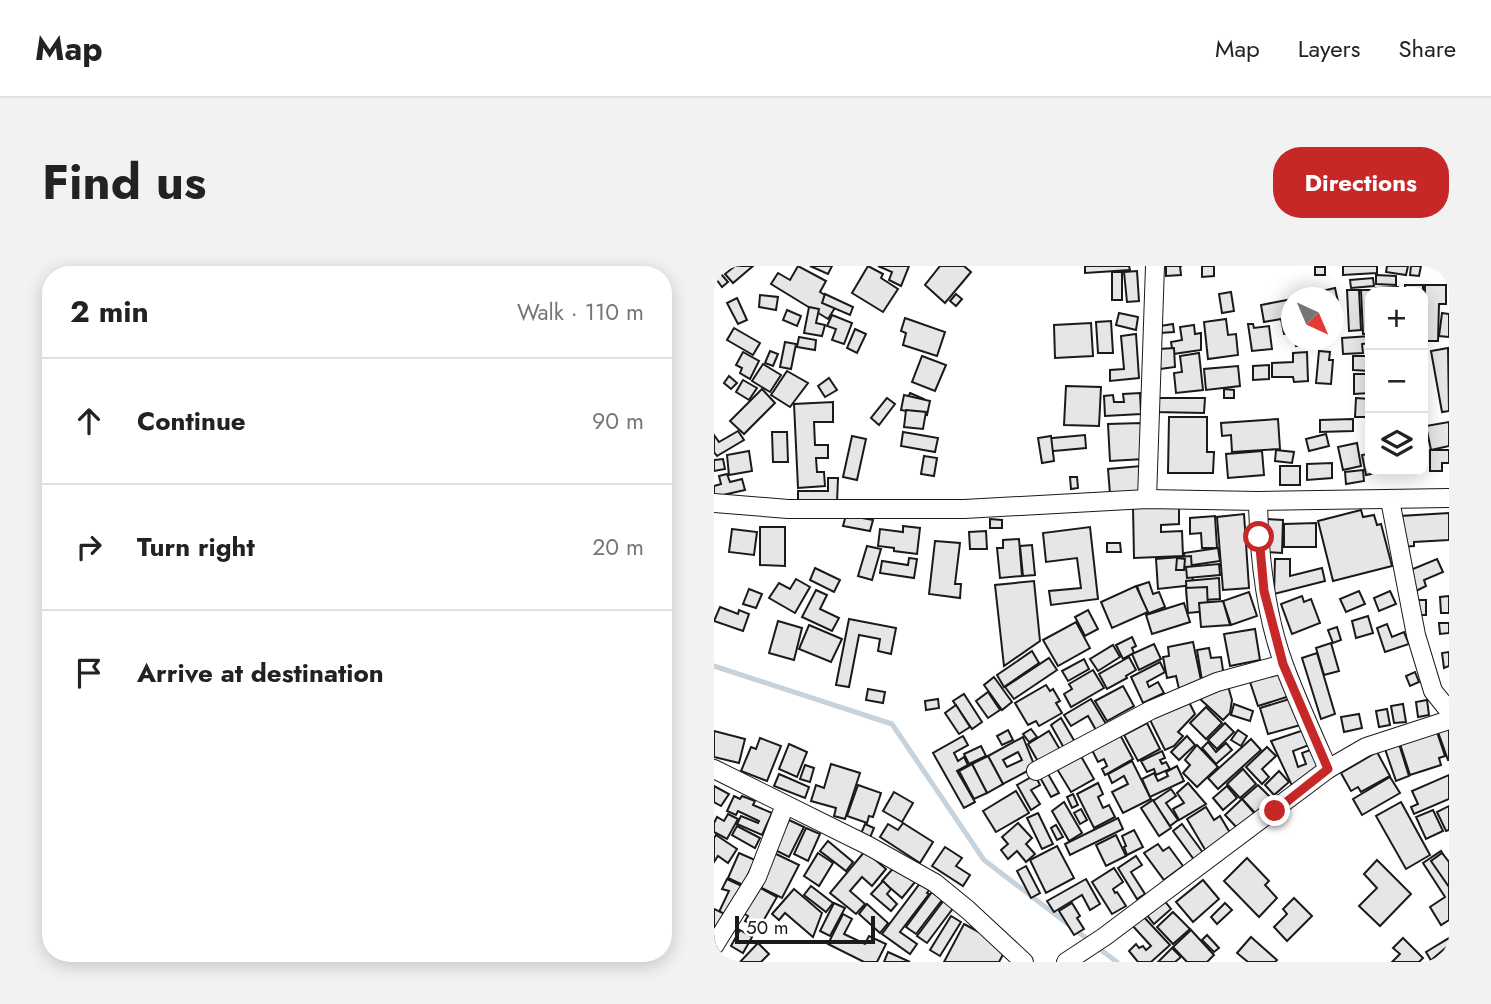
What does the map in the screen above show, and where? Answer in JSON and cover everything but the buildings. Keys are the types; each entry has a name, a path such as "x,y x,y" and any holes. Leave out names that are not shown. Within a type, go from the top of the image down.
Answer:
{"street":[{"path":"1147,499 1155,266"},
{"path":"714,503 788,509 964,509 1147,499 1258,501 1449,498"},
{"path":"1390,500 1420,646 1433,691 1449,711"},
{"path":"1258,501 1264,591 1283,664 1328,769"},
{"path":"1036,771 1151,710 1217,682 1283,664"},
{"path":"1066,962 1104,937 1328,769 1366,747 1449,720"},
{"path":"714,769 869,846 935,883 1024,962"},
{"path":"716,938 757,877 785,805"}],"waterway":[{"path":"714,666 892,724 984,860 1090,941"},
{"path":"1097,947 1117,962"}],"route":[{"path":"1259,537 1264,591 1283,664 1328,769 1275,811"}]}
